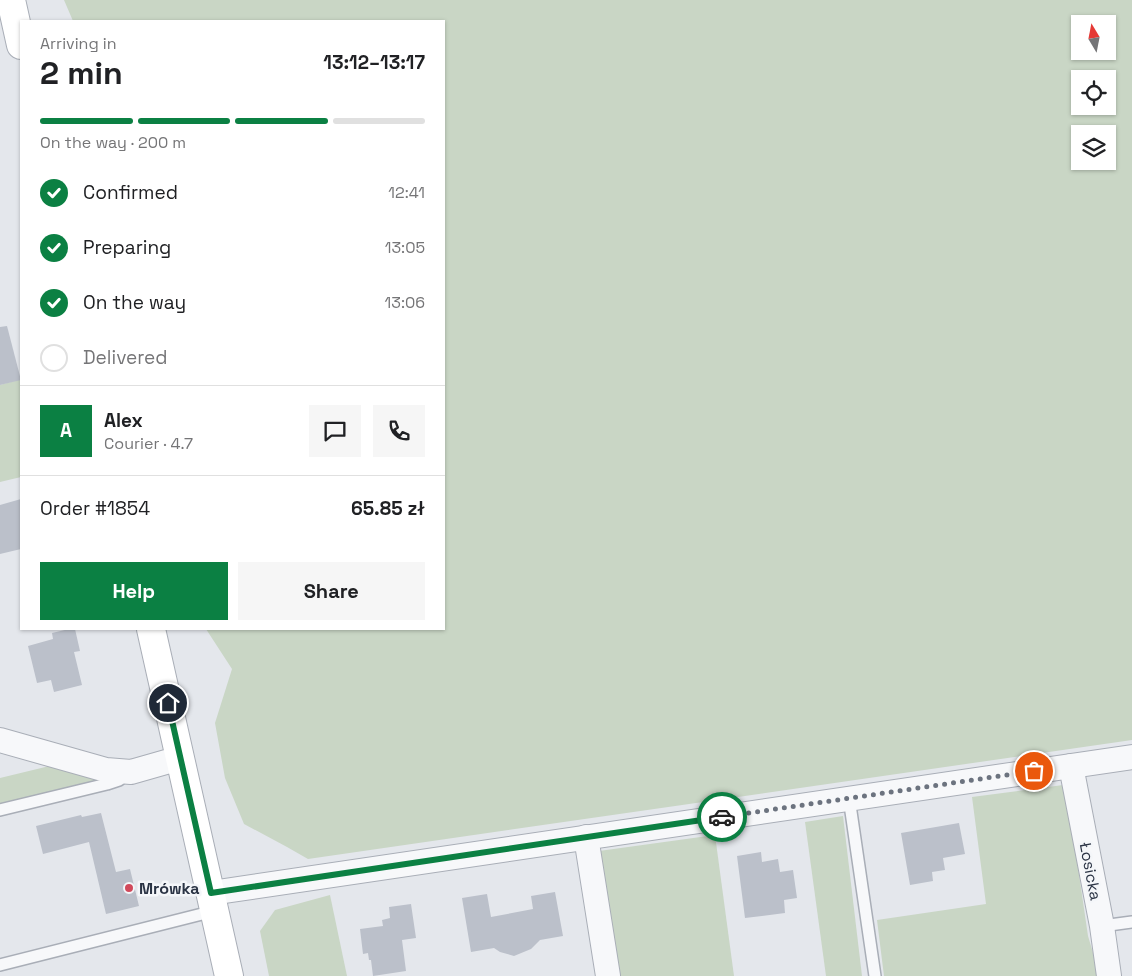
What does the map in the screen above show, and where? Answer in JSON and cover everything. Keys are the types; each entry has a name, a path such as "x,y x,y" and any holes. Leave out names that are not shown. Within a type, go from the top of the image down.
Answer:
{"street":[{"path":"11,0 13,37"},
{"path":"151,630 229,976"},
{"path":"0,740 106,770 131,772 180,758"},
{"path":"213,902 586,837 1132,757"},
{"name":"Łosicka","path":"1071,766 1102,926 1109,976"},
{"path":"586,837 608,976"}],"lane":[{"path":"0,810 107,784 119,780 131,772"},
{"path":"849,798 875,976"},
{"path":"0,965 213,902"},
{"path":"1102,926 1132,922"}],"green space":[{"path":"64,0 1132,0 1132,740 308,859 244,824 225,778 215,723 232,669 207,630 445,630 445,20 73,20"},
{"path":"20,379 20,477 0,482 0,385"},
{"path":"66,762 106,779 0,804 0,778"},
{"path":"1063,785 1069,806 1088,936 1100,976 884,976 877,920 986,904 972,797"},
{"path":"843,816 862,976 826,976 805,822"},
{"path":"715,835 734,976 617,976 599,851"},
{"path":"330,895 347,976 269,976 260,931 275,910"}],"building":[{"path":"7,326 20,380 0,385 0,327"},
{"path":"20,499 20,549 0,554 0,505"},
{"path":"75,630 80,651 74,652 82,685 54,692 51,680 37,683 28,646 53,639 52,633"},
{"path":"101,813 116,872 130,869 139,906 106,914 89,842 43,854 36,826 81,815 82,817"},
{"path":"959,823 965,854 943,858 945,870 932,872 933,881 910,885 901,833"},
{"path":"761,852 762,862 778,859 780,872 793,870 797,898 784,900 785,913 745,918 737,856"},
{"path":"555,892 563,936 540,940 531,949 514,956 494,948 471,952 462,898 487,894 491,917 533,909 531,896"},
{"path":"411,904 416,938 402,940 406,971 373,976 368,953 363,954 360,929 383,926 382,920 390,918 389,907"}],"way so far":[{"path":"722,817 1034,771"}],"place":[{"name":"Mrówka","path":"129,888"}],"route":[{"path":"168,703 211,893 722,817"}]}
